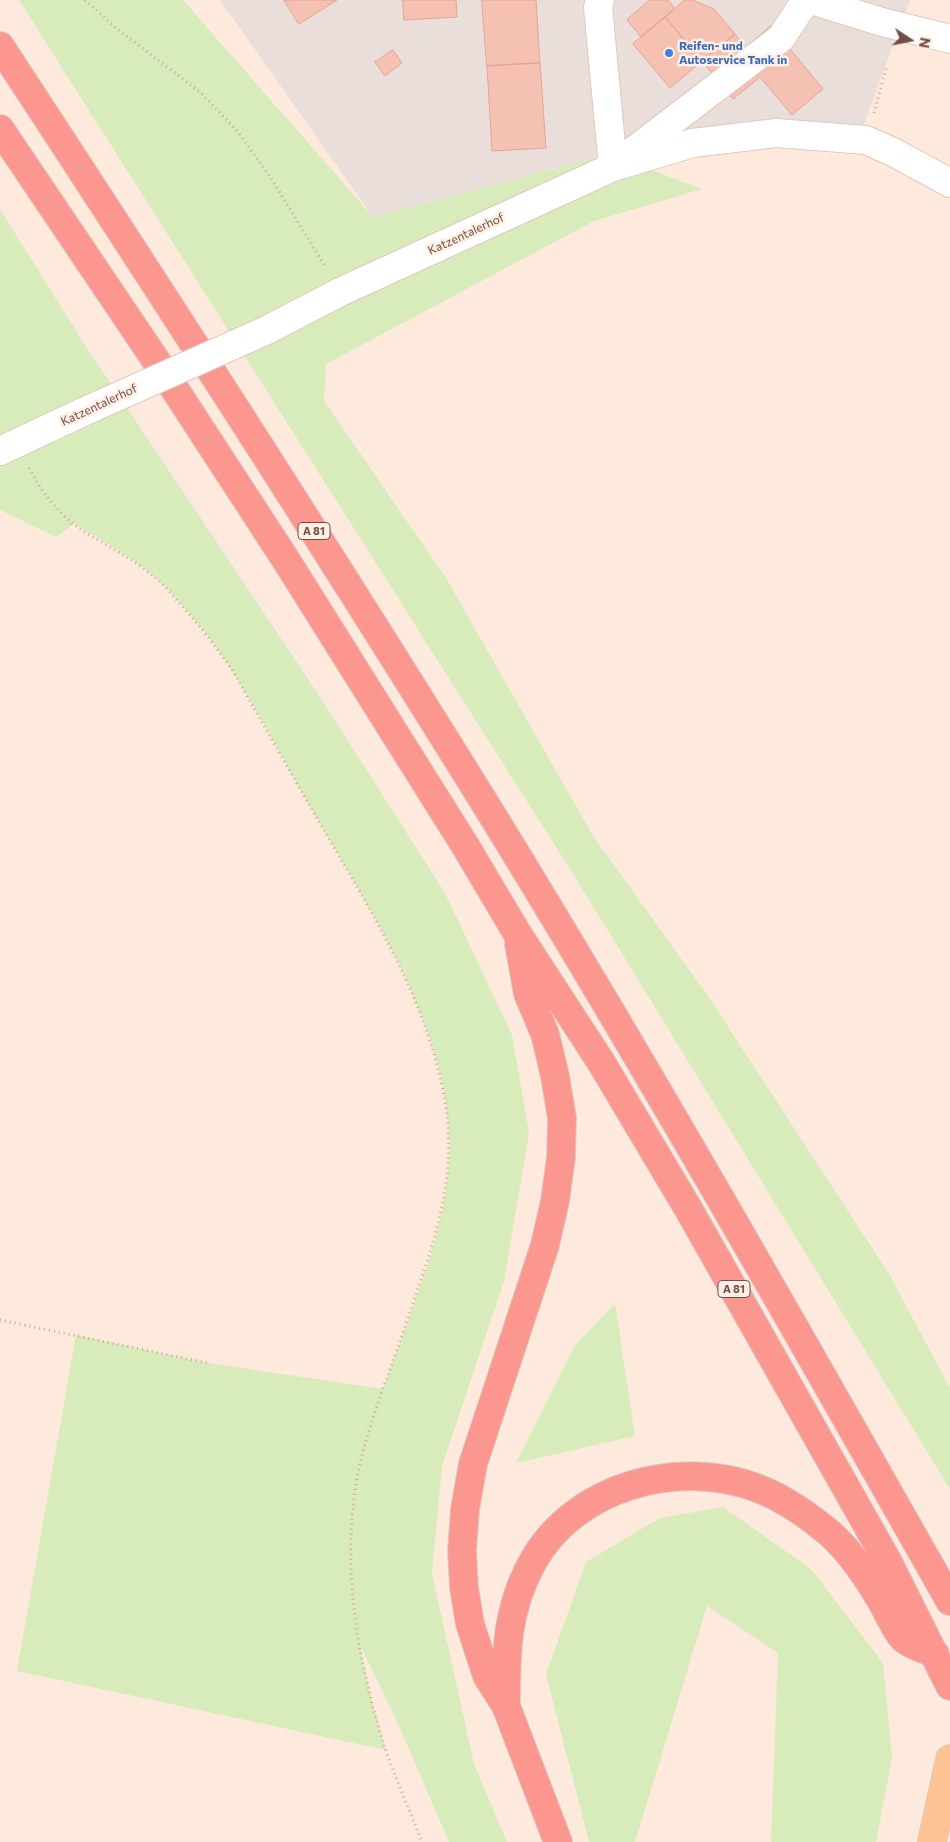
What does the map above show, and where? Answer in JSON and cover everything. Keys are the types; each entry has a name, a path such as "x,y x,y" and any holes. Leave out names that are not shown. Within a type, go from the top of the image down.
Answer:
{"highway":[{"name":"A 81","path":"0,46 319,538 496,822 722,1200 950,1601"},
{"name":"A 81","path":"0,129 286,560 466,847 517,933 601,1062 694,1218 888,1562 950,1686"},
{"path":"517,933 528,994 545,1034 553,1068 562,1118 561,1157 555,1201 545,1245 473,1464 465,1509 462,1551 464,1588 470,1624 487,1676 506,1706 558,1842"},
{"path":"506,1706 508,1629 518,1594 532,1562 552,1535 574,1514 596,1500 648,1480 673,1476 724,1479 757,1488 784,1500 824,1528 853,1558 879,1597 902,1639 935,1654"}],"main road":[{"path":"932,1842 950,1759"}],"street":[{"path":"600,0 598,7 613,167"},
{"path":"613,167 781,38 806,0"},
{"path":"811,0 882,22 950,39"},
{"name":"Katzentalerhof","path":"8,447 267,330 340,292 613,167 693,143 776,133 866,140 893,152 950,183"}],"path":[{"path":"85,0 117,29 201,92 238,132 269,175 340,292"},
{"path":"866,140 888,65"},
{"path":"8,447 55,507 74,524 124,555 162,584 197,623 230,668 379,926 410,989 428,1033 445,1102 449,1132 448,1167 440,1218 429,1260 364,1448 353,1510 350,1556 359,1642 374,1708 386,1750 422,1842"},
{"path":"0,1320 208,1363"}],"shaded area":[{"path":"220,0 910,0 861,132 609,154 373,217"}],"green space":[{"path":"19,0 183,0 373,217 609,154 702,189 594,221 326,364 324,401 446,578 593,836 708,996 889,1274 950,1388 950,1489 580,885"},
{"path":"0,209 81,339 318,694 445,893 512,1035 529,1133 504,1281 442,1466 432,1574 474,1764 507,1842 449,1842 399,1726 360,1645 374,1708 386,1750 17,1671 76,1335 208,1363 383,1389 428,1264 437,1231 448,1166 449,1133 444,1090 433,1047 417,1004 398,962 353,879 251,701 215,646 191,615 164,586 144,568 121,552 74,524 56,537 0,510"},
{"path":"615,1304 635,1436 516,1463 575,1345"},
{"path":"723,1507 811,1569 883,1663 892,1758 876,1842 771,1842 778,1653 707,1606 635,1842 589,1842 546,1674 586,1562 660,1518"}],"building":[{"path":"284,0 337,0 299,24"},
{"path":"403,0 456,0 457,17 404,20"},
{"path":"482,0 536,0 540,63 487,66"},
{"path":"650,0 668,0 675,9 641,37 627,20"},
{"path":"685,0 692,0 714,9 735,34 702,61 665,17"},
{"path":"665,17 702,61 670,88 633,44"},
{"path":"771,26 823,89 792,115 760,77 733,99 702,61 735,34 746,47"},
{"path":"393,50 402,63 385,76 375,62"},
{"path":"540,63 546,148 492,151 487,66"}],"place":[{"name":"Reifen- und Autoservice Tank in","path":"669,53"}]}
